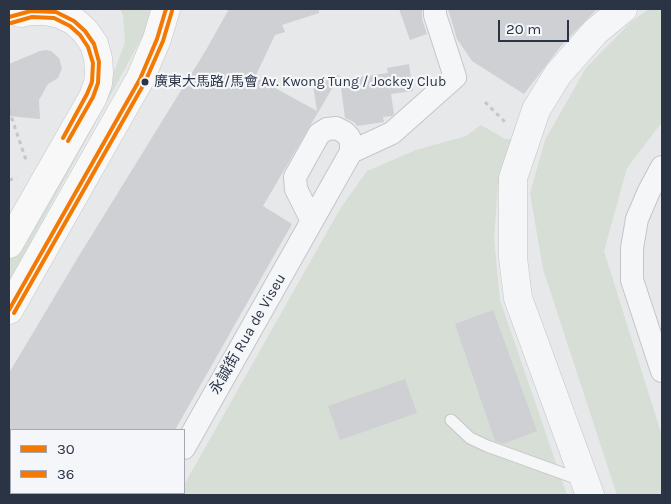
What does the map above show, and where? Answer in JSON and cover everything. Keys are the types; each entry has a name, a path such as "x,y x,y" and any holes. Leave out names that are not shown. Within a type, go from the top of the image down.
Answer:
{"main road":[{"path":"9,310 140,80 158,39 166,9"},
{"path":"9,244 93,97 99,77 99,62 94,44 85,31 74,21 56,12 46,10 22,13"}],"street":[{"path":"312,221 296,189 294,180 317,136 327,129 336,128 344,132 351,142 351,152 392,133 456,77 435,15 435,9"},
{"path":"587,488 518,298 512,258 513,178 536,110 558,74 596,31 623,9"},
{"name":"永誠街 Rua de Viseu","path":"185,446 351,152"},
{"path":"662,166 649,190 637,219 632,248 632,280 662,371"}],"lane":[{"path":"451,420 470,438 587,488"}],"path":[{"path":"9,110 27,164"}],"shaded area":[{"path":"120,9 150,9 147,28 9,282 9,257 115,69 125,43 123,15"},
{"path":"649,9 662,9 662,122 627,168 604,251 662,436 662,495 617,495 543,269 530,193 545,140 586,68 632,21"},
{"path":"481,125 505,139 514,139 498,186 494,239 500,300 567,495 178,495 185,494 185,483 340,209 367,171 416,150 466,136"}],"building":[{"path":"229,9 319,9 319,13 282,25 285,32 275,35 255,77 317,111 312,79 340,75 263,206 292,224 176,429 9,430 9,373 206,50"},
{"path":"399,9 422,9 422,19 427,34 410,40"},
{"path":"448,9 597,9 561,46 524,94 472,61 457,39"},
{"path":"46,50 51,51 59,58 62,68 58,78 48,84 39,100 40,119 9,116 9,64"},
{"path":"409,64 413,91 391,94 394,114 392,116 383,117 384,122 357,126 354,122 345,118 340,80 388,73 387,68"},
{"path":"493,310 537,431 503,444 495,441 455,324"},
{"path":"405,379 417,413 340,440 328,406"}],"transit line":[{"name":"30","path":"9,310 140,79 157,39 166,9"},
{"name":"30","path":"9,17 31,11 56,12 74,21 85,31 94,44 99,62 98,83 93,97 68,141"},
{"name":"36","path":"14,313 145,82 163,41 172,11"},
{"name":"36","path":"11,23 32,17 54,18 70,26 80,35 88,47 93,63 92,82 63,138"}],"place":[{"name":"廣東大馬路/馬會 Av. Kwong Tung / Jockey Club","path":"145,82"}]}
